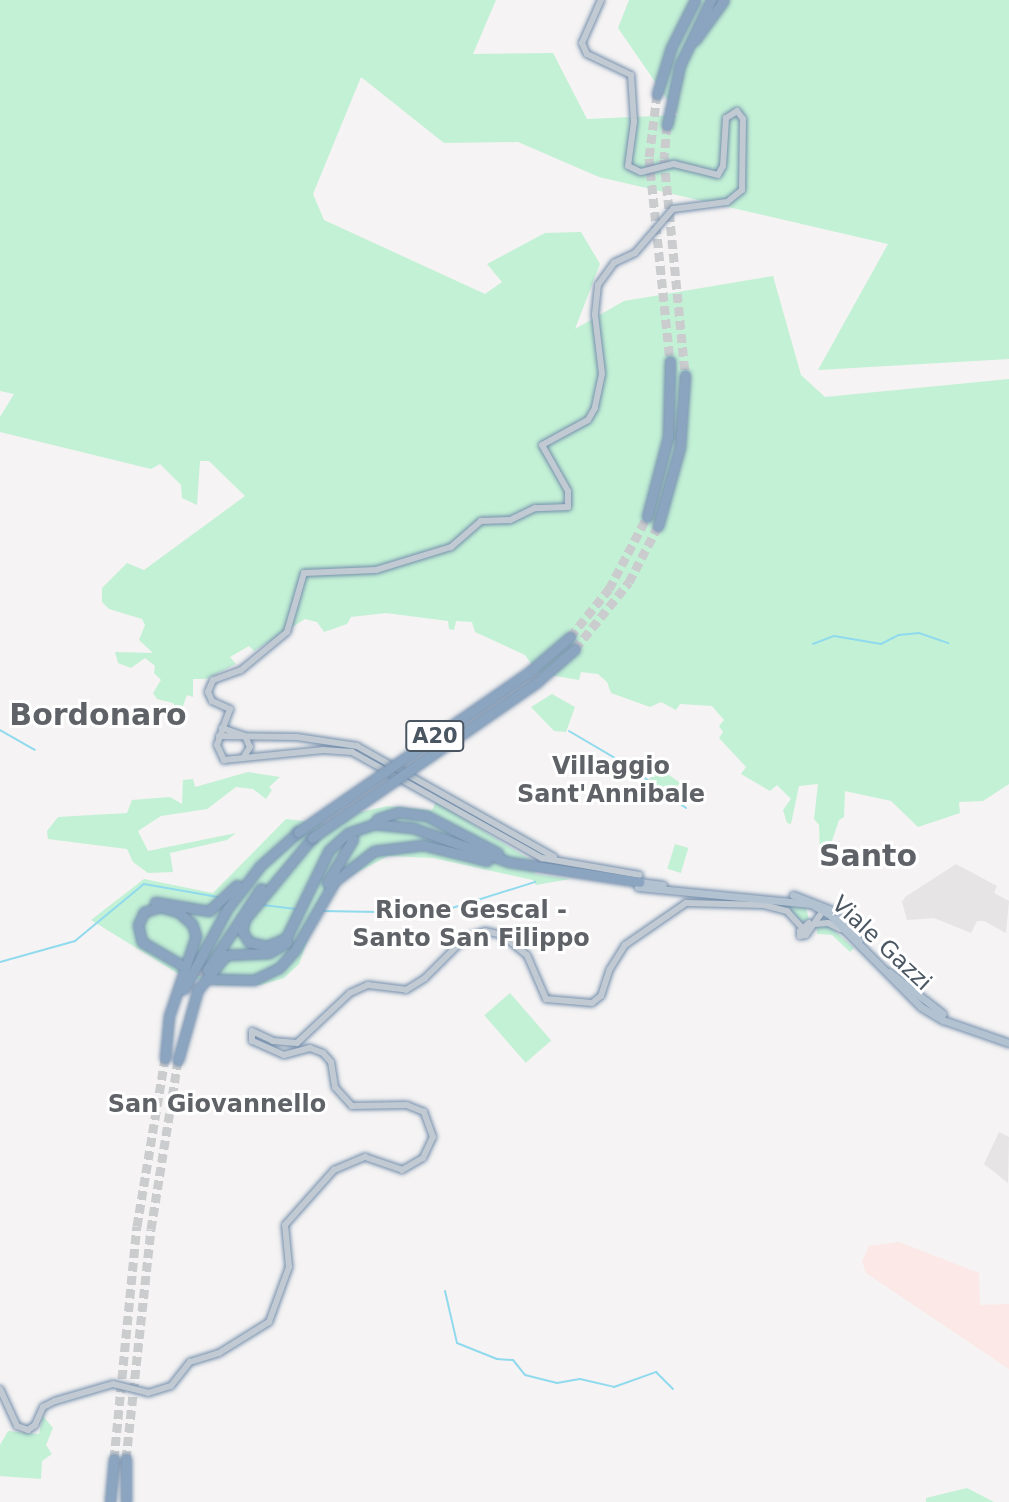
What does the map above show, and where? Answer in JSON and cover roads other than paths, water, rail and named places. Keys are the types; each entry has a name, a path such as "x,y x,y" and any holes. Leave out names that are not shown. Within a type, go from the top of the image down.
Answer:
{"highway":[{"path":"689,0 664,53 657,94 671,48 695,0"},
{"path":"667,125 685,52 711,0"},
{"path":"685,52 724,0"},
{"path":"648,514 668,437 670,361"},
{"path":"660,521 680,447 685,375"},
{"name":"A20","path":"284,841 250,878 199,954 174,1017 165,1058 169,1016 196,936 192,924 178,912 160,906 144,912 138,925 142,942 183,968 139,944 134,928 141,910 161,901 197,911 213,909 257,862 284,841 529,672 570,637"},
{"name":"A20","path":"178,1060 197,991 249,902 312,838 537,682 575,649"},
{"path":"377,819 399,812 427,816 505,857 532,865"},
{"path":"312,838 245,919 243,931 249,942 268,946 286,938 321,862 338,841 364,827 406,826 493,857 639,881"},
{"path":"197,991 226,956 269,953 285,944 299,925 323,863 340,843 360,831 384,827 412,831 511,867"},
{"path":"353,839 281,963 253,978 212,977 254,981 279,968 295,950 335,881 374,851 423,845 511,867 639,881"},
{"path":"112,1502 114,1459"},
{"path":"127,1459 128,1502"}],"main road":[{"name":"Viale Gazzi","path":"639,881 796,896 823,910 931,1007 1009,1041"},
{"name":"Viale Gazzi","path":"823,910 928,1012 1009,1041"}],"street":[{"path":"601,0 582,43 587,54 631,75 634,122 626,160 631,169 640,172 671,163 718,175 723,166 727,115 737,111 743,116 740,194 724,203 675,208 635,253 625,255 595,291 602,374 593,413 587,420 558,433 549,445 548,457 569,496 566,509 535,508 510,520 481,521 451,547 376,570 302,575 296,610 285,634 242,670 209,684 210,699 230,709 219,736 217,751 224,760 323,750 352,752 542,858 623,871"},
{"path":"222,728 243,733 357,746 547,855 623,871 639,881"},
{"path":"219,736 243,733"},
{"path":"243,733 250,747 243,758"},
{"path":"0,1389 16,1424 28,1430 50,1402 113,1384 156,1392 173,1384 192,1361 219,1353 269,1322 289,1267 285,1225 334,1170 361,1157 404,1170 423,1158 433,1137 427,1114 410,1105 358,1107 348,1103 333,1085 330,1059 320,1051 307,1049 284,1055 252,1041 250,1032 297,1043 350,993 371,985 405,990 425,978 465,938 481,932 502,935 525,952 541,994 548,1000 592,1003 601,996 606,978 625,945 689,902 787,911 800,931 812,925 828,923 842,929"},
{"path":"812,925 823,910"}],"waterway":[{"path":"813,644 834,636 881,644 899,635 919,633 948,643"},
{"path":"0,730 35,750"},
{"path":"569,731 620,761"},
{"path":"631,768 686,808"},
{"path":"322,911 436,913 535,882"},
{"path":"0,962 75,941 144,884 218,897"},
{"path":"263,905 296,909"},
{"path":"445,1291 457,1343 497,1359 513,1360 525,1375 557,1383 580,1379 614,1387 656,1372 673,1389"}],"tunnel":[{"path":"657,94 649,158 670,361"},
{"path":"667,125 664,159 685,375"},
{"path":"570,637 609,589 647,517"},
{"path":"575,649 629,582 658,526"},
{"path":"183,966 213,975"},
{"path":"114,1459 137,1226 165,1058"},
{"path":"126,1459 151,1229 178,1060"}],"district":[{"name":"Bordonaro","path":"98,715"},
{"name":"Villaggio Sant'Annibale","path":"611,781"},
{"name":"Santo","path":"868,856"},
{"name":"Rione Gescal - Santo San Filippo","path":"471,925"},
{"name":"San Giovannello","path":"217,1105"}]}
